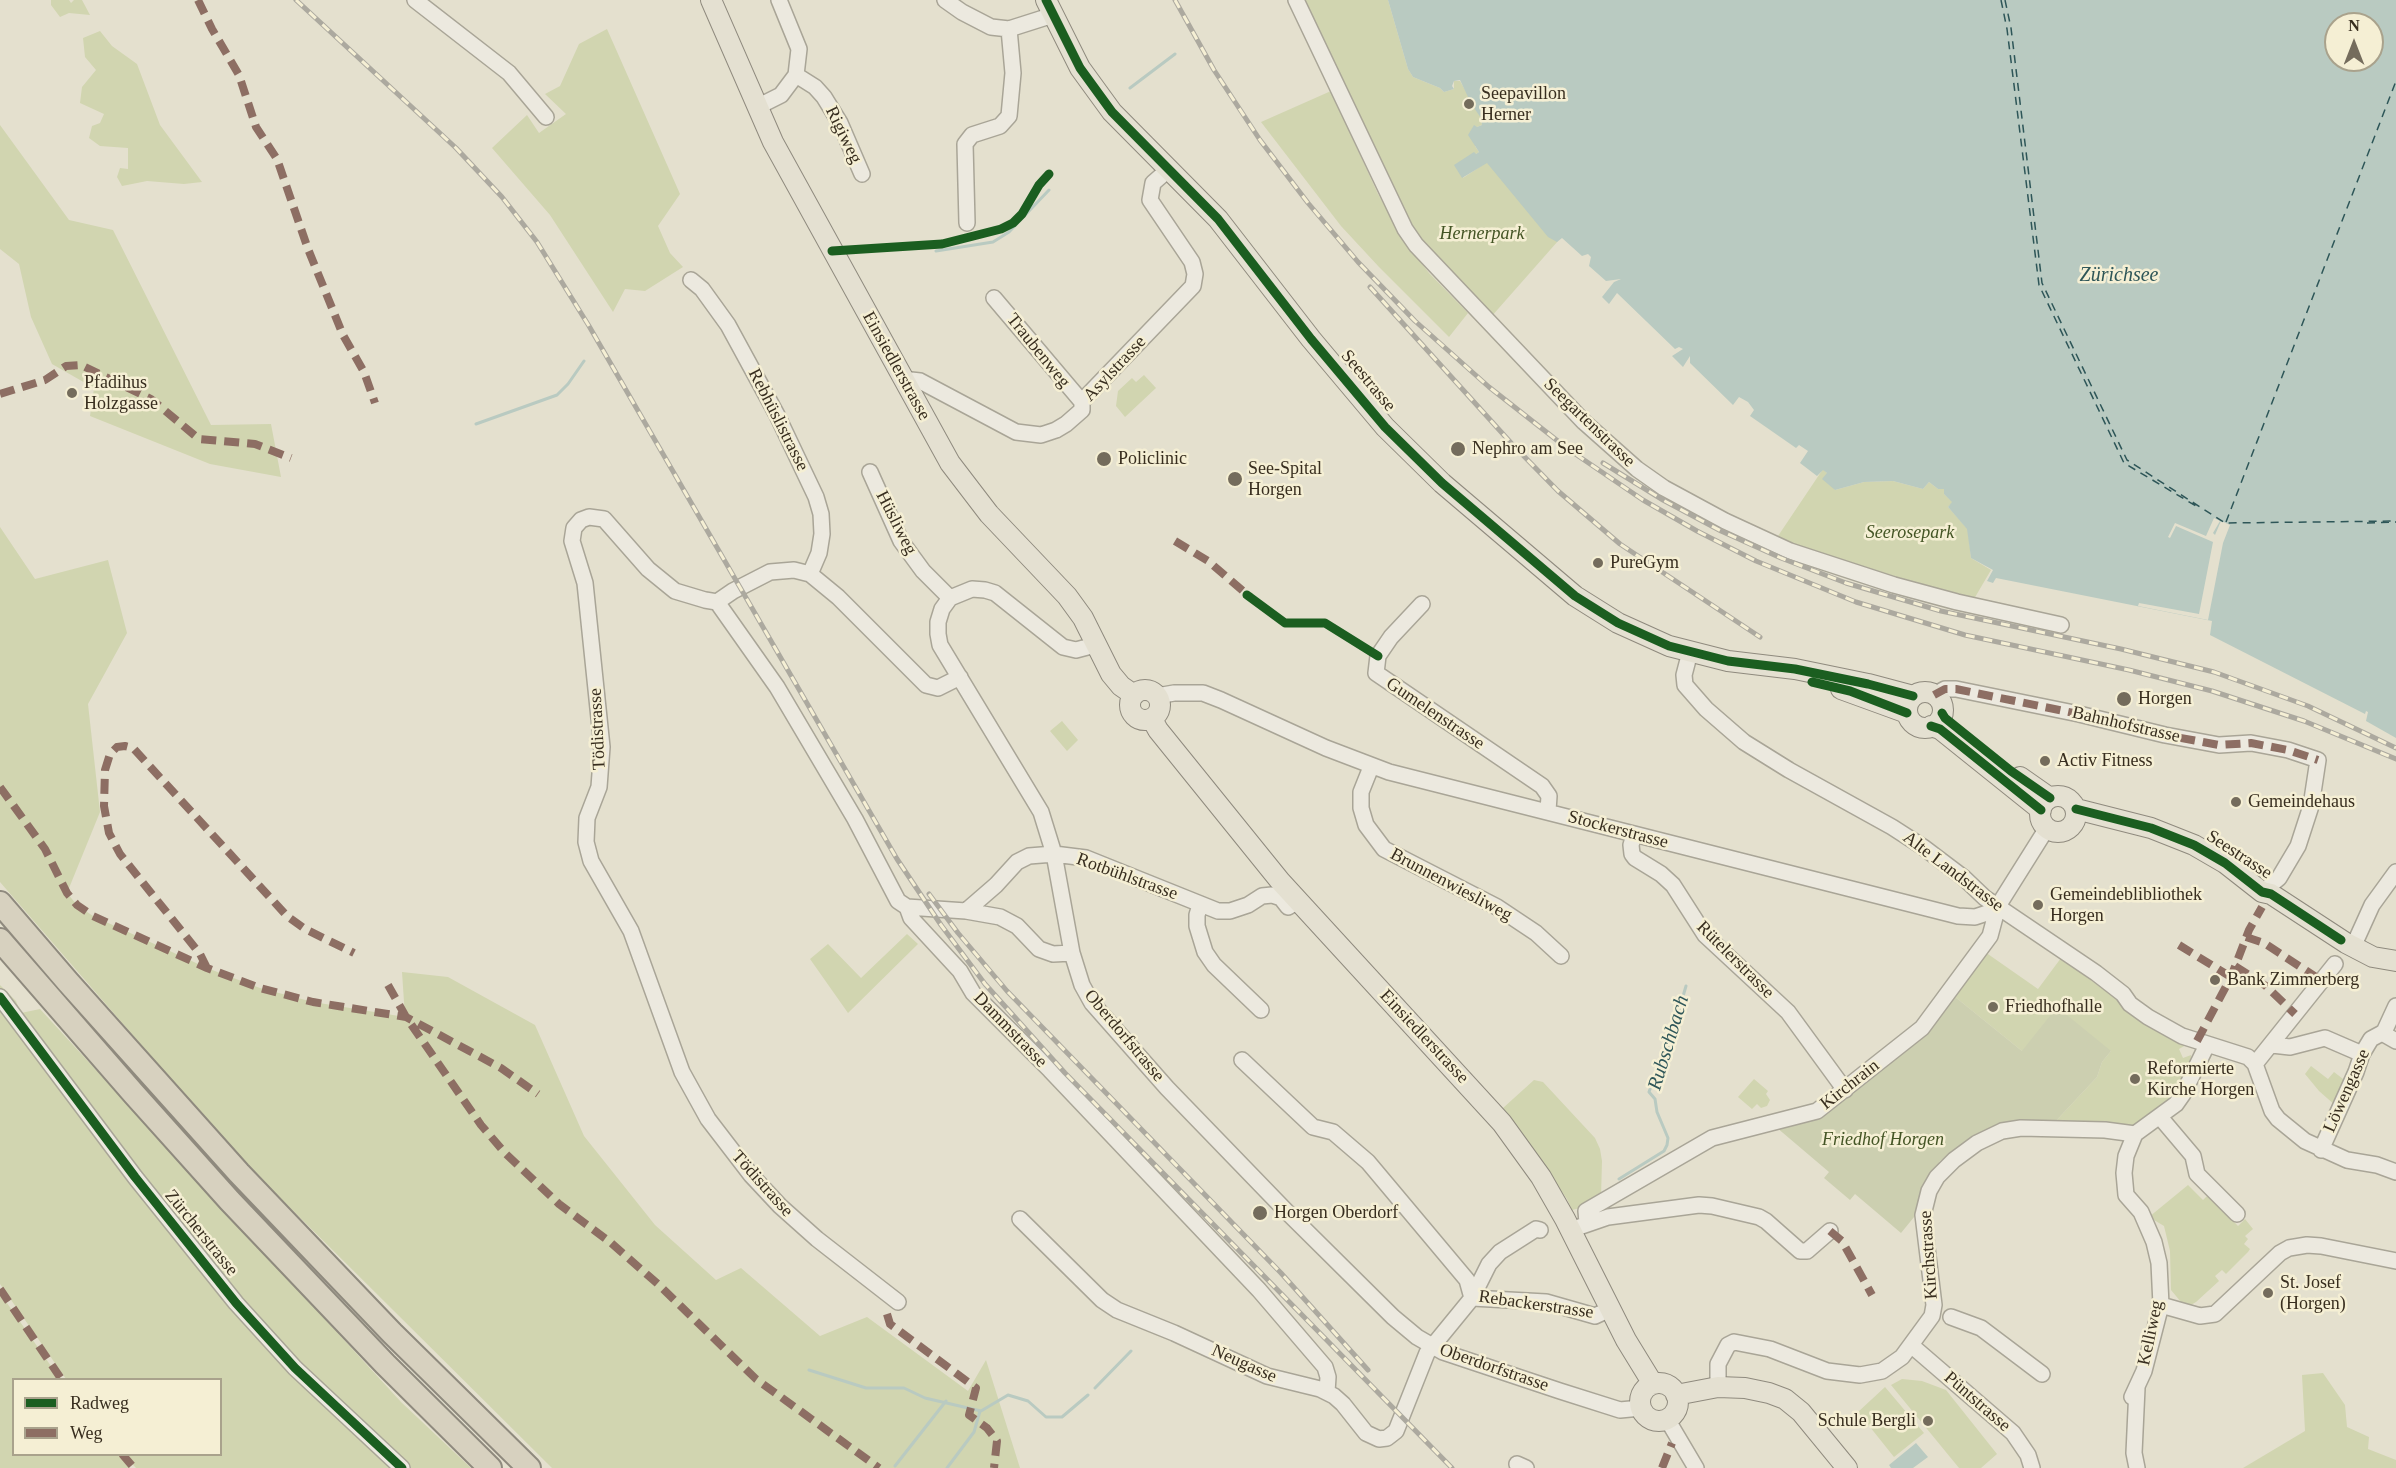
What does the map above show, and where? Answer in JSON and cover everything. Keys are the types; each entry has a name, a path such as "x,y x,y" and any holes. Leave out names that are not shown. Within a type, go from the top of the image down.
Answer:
{"highway":[{"path":"0,903 97,1016 246,1181 392,1333 529,1468"},
{"path":"0,940 231,1201 348,1325 490,1468"}],"main road":[{"name":"Einsiedlerstrasse","path":"711,0 757,107 789,172 950,464 989,514 1066,596 1083,618 1095,645 1118,684 1134,696"},
{"name":"Seestrasse","path":"1049,8 1091,85 1112,112 1218,219 1304,330 1396,439 1442,483 1575,596 1618,624 1669,646 1728,661 1795,669 1858,681 1910,704"},
{"path":"1143,690 1157,696 1160,709 1152,718 1143,720 1135,717 1130,709 1134,696 1143,690"},
{"path":"1937,719 1916,725 1910,704 1925,692 1934,694 1941,702 1937,719 1940,729 2046,812 2063,832 2075,815 2066,797 2060,796 2046,812"},
{"name":"Einsiedlerstrasse","path":"1152,718 1168,742 1298,901 1493,1112 1579,1227 1610,1309 1626,1341 1653,1384"},
{"name":"Seestrasse","path":"2075,815 2147,837 2184,851 2211,866 2230,869 2262,892 2271,894 2373,957"},
{"name":"Seestrasse","path":"2262,892 2265,901 2342,953 2358,959 2373,957 2396,961"},
{"path":"1653,1384 1670,1387 1676,1395 1677,1406 1667,1419 1652,1419 1641,1408 1640,1402 1644,1391 1653,1384"},
{"path":"1676,1395 1718,1387 1745,1388 1785,1399 1801,1412 1847,1468"}],"street":[{"path":"415,0 509,73 546,117"},
{"path":"757,107 781,95 796,75 799,49 779,0"},
{"path":"945,0 991,27 1009,29 1049,8"},
{"name":"Seegartenstrasse","path":"1296,0 1405,229 1416,245 1584,422 1637,469 1664,488 1790,551 1957,603 2061,625"},
{"path":"967,223 965,144 972,135 1004,123 1010,110 1013,73 1009,29"},
{"name":"Rigiweg","path":"796,75 815,87 824,97 840,123 862,174"},
{"name":"Asylstrasse","path":"906,383 911,380 920,381 1016,432 1028,435 1056,430 1082,410 1082,402 1190,291 1195,280 1192,262 1150,200 1153,183 1169,169"},
{"name":"Rebhüslistrasse","path":"691,280 702,289 728,325 777,415 816,497 821,514 822,534 819,554 810,574"},
{"name":"Traubenweg","path":"994,298 1082,402"},
{"name":"Hüsliweg","path":"870,472 901,541 923,571 950,598"},
{"name":"Tödistrasse","path":"717,602 689,597 675,591 648,569 604,519 589,517 580,520 574,528 572,541 585,583 602,747 600,787 587,818 586,842 591,861 631,931 682,1072 708,1119 751,1175 780,1206 817,1239 898,1302"},
{"path":"717,602 770,572 794,570 810,574 838,597 926,685 938,688 960,677"},
{"path":"950,598 972,589 995,593 1063,647 1076,650 1095,645"},
{"name":"Oberdorfstrasse","path":"950,598 942,609 938,622 940,645 1041,812 1054,854 1072,953 1082,985 1092,1003 1167,1088 1287,1212 1393,1317 1417,1337 1455,1356 1620,1410 1641,1408"},
{"name":"Dammstrasse","path":"717,602 722,613 757,656 772,680 855,819 898,901 914,907 911,918 960,971 973,993 1058,1078 1260,1290 1325,1367 1328,1377 1327,1392"},
{"name":"Gumelenstrasse","path":"1422,604 1390,637 1378,656 1376,673 1542,786 1549,796 1548,811"},
{"name":"Alte Landstrasse","path":"1690,652 1684,675 1685,685 1719,722 1744,742 1798,776 1903,833 1998,906 2096,973 2148,1017 2176,1034 2246,1056 2255,1064"},
{"name":"Bahnhofstrasse","path":"1934,694 1945,689 1956,689 2063,710 2165,735 2219,745 2251,743 2289,750 2318,760 2311,806 2298,846 2279,878 2262,892"},
{"name":"Stockerstrasse","path":"1157,696 1174,693 1203,693 1371,767 1958,916 1975,917 1998,906"},
{"name":"Brunnenwiesliweg","path":"1371,767 1361,792 1360,808 1366,825 1384,849 1497,908 1536,933 1561,956"},
{"path":"1998,906 2046,812"},
{"name":"Rütelerstrasse","path":"1634,835 1632,854 1635,858 1661,874 1673,885 1705,936 1788,1012 1845,1090"},
{"name":"Rotbühlstrasse","path":"962,910 996,885 1017,862 1029,856 1054,854 1086,858 1218,911 1230,911 1248,905 1262,896 1272,895 1281,898 1288,907 1298,901"},
{"path":"2354,947 2372,905 2396,872"},
{"path":"1200,905 1197,926 1205,952 1214,966 1261,1010"},
{"name":"Kirchrain","path":"1579,1227 1586,1211 1712,1138 1807,1115 1817,1111 1845,1090 1922,1028 1990,936 1998,906"},
{"path":"914,907 962,910 1000,917 1017,926 1040,949 1053,954 1072,953"},
{"path":"2334,964 2255,1064 2272,1111 2278,1119 2305,1141 2347,1160 2377,1165 2396,1172"},
{"name":"Zürcherstrasse","path":"0,997 135,1178 236,1303 295,1368 402,1468"},
{"name":"Löwengasse","path":"2321,1150 2362,1054 2371,1039 2382,1033 2394,1012"},
{"path":"2382,1033 2396,1041"},
{"path":"2272,1045 2290,1047 2325,1038 2362,1054"},
{"path":"2135,1134 2176,1104 2208,1044"},
{"name":"Rebackerstrasse","path":"1242,1060 1313,1127 1333,1132 1368,1162 1467,1280 1472,1298 1546,1302 1595,1316 1610,1309"},
{"path":"2160,1117 2193,1156 2197,1174 2237,1214"},
{"name":"Kirchstrasse","path":"1718,1387 1718,1364 1728,1345 1734,1342 1770,1349 1827,1371 1868,1375 1891,1366 1902,1357 1932,1316 1934,1305 1923,1215 1929,1191 1937,1178 1960,1154 1984,1139 2002,1131 2021,1128 2105,1130 2135,1134"},
{"name":"Kelliweg","path":"2135,1134 2126,1156 2124,1173 2126,1195 2141,1212 2154,1242 2159,1263 2161,1305 2144,1371 2134,1393 2134,1453 2137,1468"},
{"path":"1579,1227 1608,1217 1673,1208 1712,1206 1759,1217 1800,1251 1807,1251 1830,1231"},
{"name":"Neugasse","path":"1020,1219 1102,1300 1117,1310 1174,1333 1267,1376 1327,1392 1343,1404 1366,1433 1374,1438 1387,1438 1399,1427 1423,1360 1432,1346"},
{"path":"1432,1346 1472,1298 1489,1264 1500,1251 1536,1229 1540,1230"},
{"path":"2161,1305 2200,1316 2215,1314 2280,1253 2289,1248 2307,1245 2321,1246 2396,1261"},
{"path":"1951,1317 1981,1328 2043,1374"},
{"name":"Püntstrasse","path":"1911,1345 2013,1432 2028,1455 2032,1468"},
{"path":"1667,1419 1696,1468"}],"green space":[{"path":"51,0 69,0 71,3 74,0 82,0 90,15 69,13 60,17 51,5"},
{"name":"Hernerpark","path":"1304,0 1388,0 1408,69 1413,77 1440,88 1444,92 1454,89 1454,81 1460,81 1481,117 1482,125 1477,127 1475,146 1479,152 1463,178 1487,162 1558,241 1491,317 1418,237"},
{"path":"607,29 680,194 658,226 670,253 683,267 645,291 625,289 613,312 550,215 492,148 527,115 539,133 566,114 545,94 560,86 579,44"},
{"path":"100,31 112,46 137,64 160,125 202,182 184,184 147,181 122,186 117,177 120,168 128,169 128,148 100,146 89,138 92,126 100,123 104,114 80,103 82,87 96,70 85,57 83,38"},
{"name":"Hernerpark","path":"1331,91 1378,194 1405,242 1429,273 1468,313 1449,337 1341,226 1261,122"},
{"path":"0,125 69,220 113,230 211,425 271,424 281,477 210,464 90,416 94,388 52,364 31,317 19,264 0,249"},
{"path":"1144,375 1156,388 1125,417 1116,406 1118,391 1132,378 1136,382"},
{"name":"Seerosepark","path":"1823,469 1835,490 1864,482 1893,481 1923,489 1929,482 1938,489 1944,489 1944,494 1953,502 1948,507 1968,529 1971,558 1991,570 1974,599 1793,547 1776,539"},
{"path":"0,527 35,579 108,560 127,633 88,704 100,812 67,893 77,905 93,916 207,968 260,988 313,1002 405,1017 402,972 448,977 535,1025 584,1136 655,1225 716,1280 741,1268 820,1336 867,1317 968,1391 986,1360 1020,1468 552,1468 234,1152 0,882"},
{"path":"1062,721 1078,740 1067,751 1050,731"},
{"path":"907,934 918,944 848,1013 810,959 828,944 861,978"},
{"path":"1985,952 2038,989 2061,958 2143,1019 2186,1045 2179,1049 2183,1058 2191,1055 2190,1077 2157,1116 2129,1128 2054,1123 2097,1077 2102,1062 2111,1051 2022,1051 1954,996"},
{"path":"0,985 16,1001 21,1013 40,1009 401,1402 471,1468 136,1468 125,1456 222,1456 222,1378 65,1378 0,1284"},
{"name":"Friedhof Horgen","path":"1954,996 2022,1051 2057,1007 2111,1051 2102,1062 2097,1077 2054,1123 2016,1125 1973,1137 1940,1161 1924,1188 1919,1211 1901,1233 1855,1194 1850,1200 1824,1178 1829,1172 1776,1127 1820,1114 1918,1035"},
{"path":"2311,1066 2328,1079 2334,1072 2347,1082 2336,1106 2305,1074"},
{"path":"1754,1079 1768,1091 1766,1094 1770,1100 1767,1106 1761,1108 1757,1104 1752,1109 1738,1097"},
{"path":"1534,1080 1543,1082 1595,1138 1600,1149 1601,1197 1580,1208 1572,1210 1567,1199 1503,1108"},
{"path":"2188,1185 2203,1200 2208,1195 2238,1226 2245,1219 2253,1229 2245,1236 2248,1239 2244,1244 2250,1249 2248,1252 2226,1274 2222,1270 2215,1276 2219,1281 2186,1308 2171,1290 2170,1251 2164,1226 2149,1217"},
{"path":"0,1293 59,1378 12,1378 12,1456 119,1456 130,1468 0,1468"},
{"path":"2323,1373 2345,1405 2347,1427 2369,1437 2368,1449 2396,1460 2396,1468 2243,1468 2305,1431 2302,1375"},
{"path":"1902,1379 1922,1381 1946,1390 1997,1454 1981,1468 1959,1468 1891,1385"},
{"path":"1885,1387 1924,1433 1894,1457 1858,1412"}],"water":[{"name":"Zürichsee","path":"1388,0 2396,0 2396,738 2366,721 2368,712 2366,711 2365,714 2210,635 2212,621 1996,578 1993,583 1987,581 1993,570 1971,558 1967,529 1948,507 1952,502 1944,494 1944,489 1938,489 1929,482 1923,489 1893,481 1864,482 1835,490 1822,479 1827,473 1823,470 1817,476 1800,463 1808,451 1799,445 1796,448 1750,416 1754,410 1748,402 1739,397 1733,405 1690,363 1690,356 1683,367 1672,356 1683,349 1679,347 1675,349 1617,293 1609,304 1602,297 1614,282 1621,279 1606,281 1589,266 1591,257 1588,254 1582,256 1562,238 1557,242 1548,237 1487,163 1462,178 1454,165 1474,152 1476,154 1479,152 1468,135 1474,125 1477,127 1482,125 1481,118 1472,105 1467,107 1463,100 1468,97 1460,80 1454,81 1452,86 1454,89 1444,92 1440,88 1413,77 1408,69"},
{"path":"1916,1443 1928,1457 1913,1468 1891,1468 1889,1465"}],"pier":[{"path":"2214,518 2220,521 2213,533 2215,535 2221,521 2230,525 2223,543 2208,620 2138,606 2139,603 2199,614 2213,542 2176,526 2170,538 2168,537 2175,523 2206,536"}],"waterway":[{"path":"1130,88 1175,54"},
{"path":"936,251 993,242 1009,232 1049,190"},
{"path":"476,424 557,395 584,361"},
{"name":"Rubschbach","path":"1619,1179 1664,1151 1667,1145 1668,1138 1657,1112 1655,1099 1649,1092 1656,1072 1666,1055 1686,986"},
{"path":"1095,1388 1131,1351"},
{"path":"809,1370 866,1388 904,1388 925,1398 981,1411 1008,1395 1028,1401 1046,1417 1062,1417 1088,1395"},
{"path":"895,1466 946,1401"},
{"path":"947,1468 974,1432 980,1411"}],"ferry route":[{"path":"2001,0 2007,29 2039,285 2124,463 2196,506"},
{"path":"2005,0 2011,28 2042,283 2127,460 2225,523 2396,521"},
{"path":"2226,522 2396,81"},
{"path":"2367,523 2396,522"}],"railway":[{"path":"296,0 456,148 502,197 537,242 589,326 897,859 941,925 985,984 1065,1073 1452,1468"},
{"path":"1175,0 1214,70 1260,140 1308,203 1358,262 1415,321 1489,387 1568,449 1643,500 1756,561 1856,602 1965,635 2129,670 2212,691 2304,721 2396,759"},
{"path":"1370,287 1512,444 1558,491 1620,544 1760,637"},
{"path":"1603,463 1663,500 1721,531 1781,558 1846,583 1941,611 2121,649 2214,672 2308,706 2396,748"},
{"path":"929,894 958,933 1007,991 1281,1273 1368,1370"}],"marked path":[{"path":"198,0 239,75 256,127 277,159 308,249 343,335 364,372 375,403"},
{"path":"0,394 45,380 66,366 81,365 151,399 199,439 255,444 291,458"},
{"path":"1175,541 1208,561 1250,597"},
{"path":"1934,695 1945,689 1956,689 2079,714 2165,735 2219,745 2251,743 2288,750 2318,760"},
{"path":"207,968 200,954 120,854 109,833 104,806 105,770 110,754 117,747 133,748 287,916 305,929 354,953"},
{"path":"0,787 45,849 67,893 77,905 93,916 207,968 260,988 313,1002 406,1017 501,1068 538,1094"},
{"path":"2197,1041 2231,977 2249,930 2262,907"},
{"path":"2246,937 2264,943 2322,981"},
{"path":"2179,945 2231,977"},
{"path":"2235,966 2266,986 2295,1014"},
{"path":"388,985 406,1017 481,1125 505,1153 559,1204 610,1242 659,1285 756,1379 879,1468"},
{"path":"1830,1231 1842,1241 1872,1295"},
{"path":"0,1289 61,1378"},
{"path":"887,1314 890,1324 976,1388 969,1415 987,1428 997,1441 994,1468"},
{"path":"1662,1468 1672,1443"},
{"path":"124,1456 134,1468"}],"cycle path":[{"path":"1046,0 1080,68 1112,112 1218,219 1311,339 1385,427 1442,483 1575,596 1618,623 1669,646 1728,661 1795,669 1913,696"},
{"path":"832,251 942,244 1001,229 1013,223 1022,214 1039,185 1049,174"},
{"path":"1247,595 1285,623 1325,623 1378,656"},
{"path":"1812,682 1850,691 1907,713"},
{"path":"1942,713 1945,718 2011,771 2050,798"},
{"path":"1931,726 1940,729 2041,810"},
{"path":"2076,809 2151,828 2194,845 2225,863 2262,892 2271,894 2341,940"},
{"path":"0,997 135,1177 236,1303 295,1368 402,1468"}],"place":[{"name":"Seepavillon Herner","path":"1469,104"},
{"name":"Pfadihus Holzgasse","path":"72,393"},
{"name":"Nephro am See","path":"1458,449"},
{"name":"Policlinic","path":"1104,459"},
{"name":"See-Spital Horgen","path":"1235,479"},
{"name":"PureGym","path":"1598,563"},
{"name":"Horgen","path":"2124,699"},
{"name":"Activ Fitness","path":"2045,761"},
{"name":"Gemeindehaus","path":"2236,802"},
{"name":"Gemeindeblibliothek Horgen","path":"2038,905"},
{"name":"Bank Zimmerberg","path":"2215,980"},
{"name":"Friedhofhalle","path":"1993,1007"},
{"name":"Reformierte Kirche Horgen","path":"2135,1079"},
{"name":"Horgen Oberdorf","path":"1260,1213"},
{"name":"St. Josef (Horgen)","path":"2268,1293"},
{"name":"Schule Bergli","path":"1928,1421"}]}
